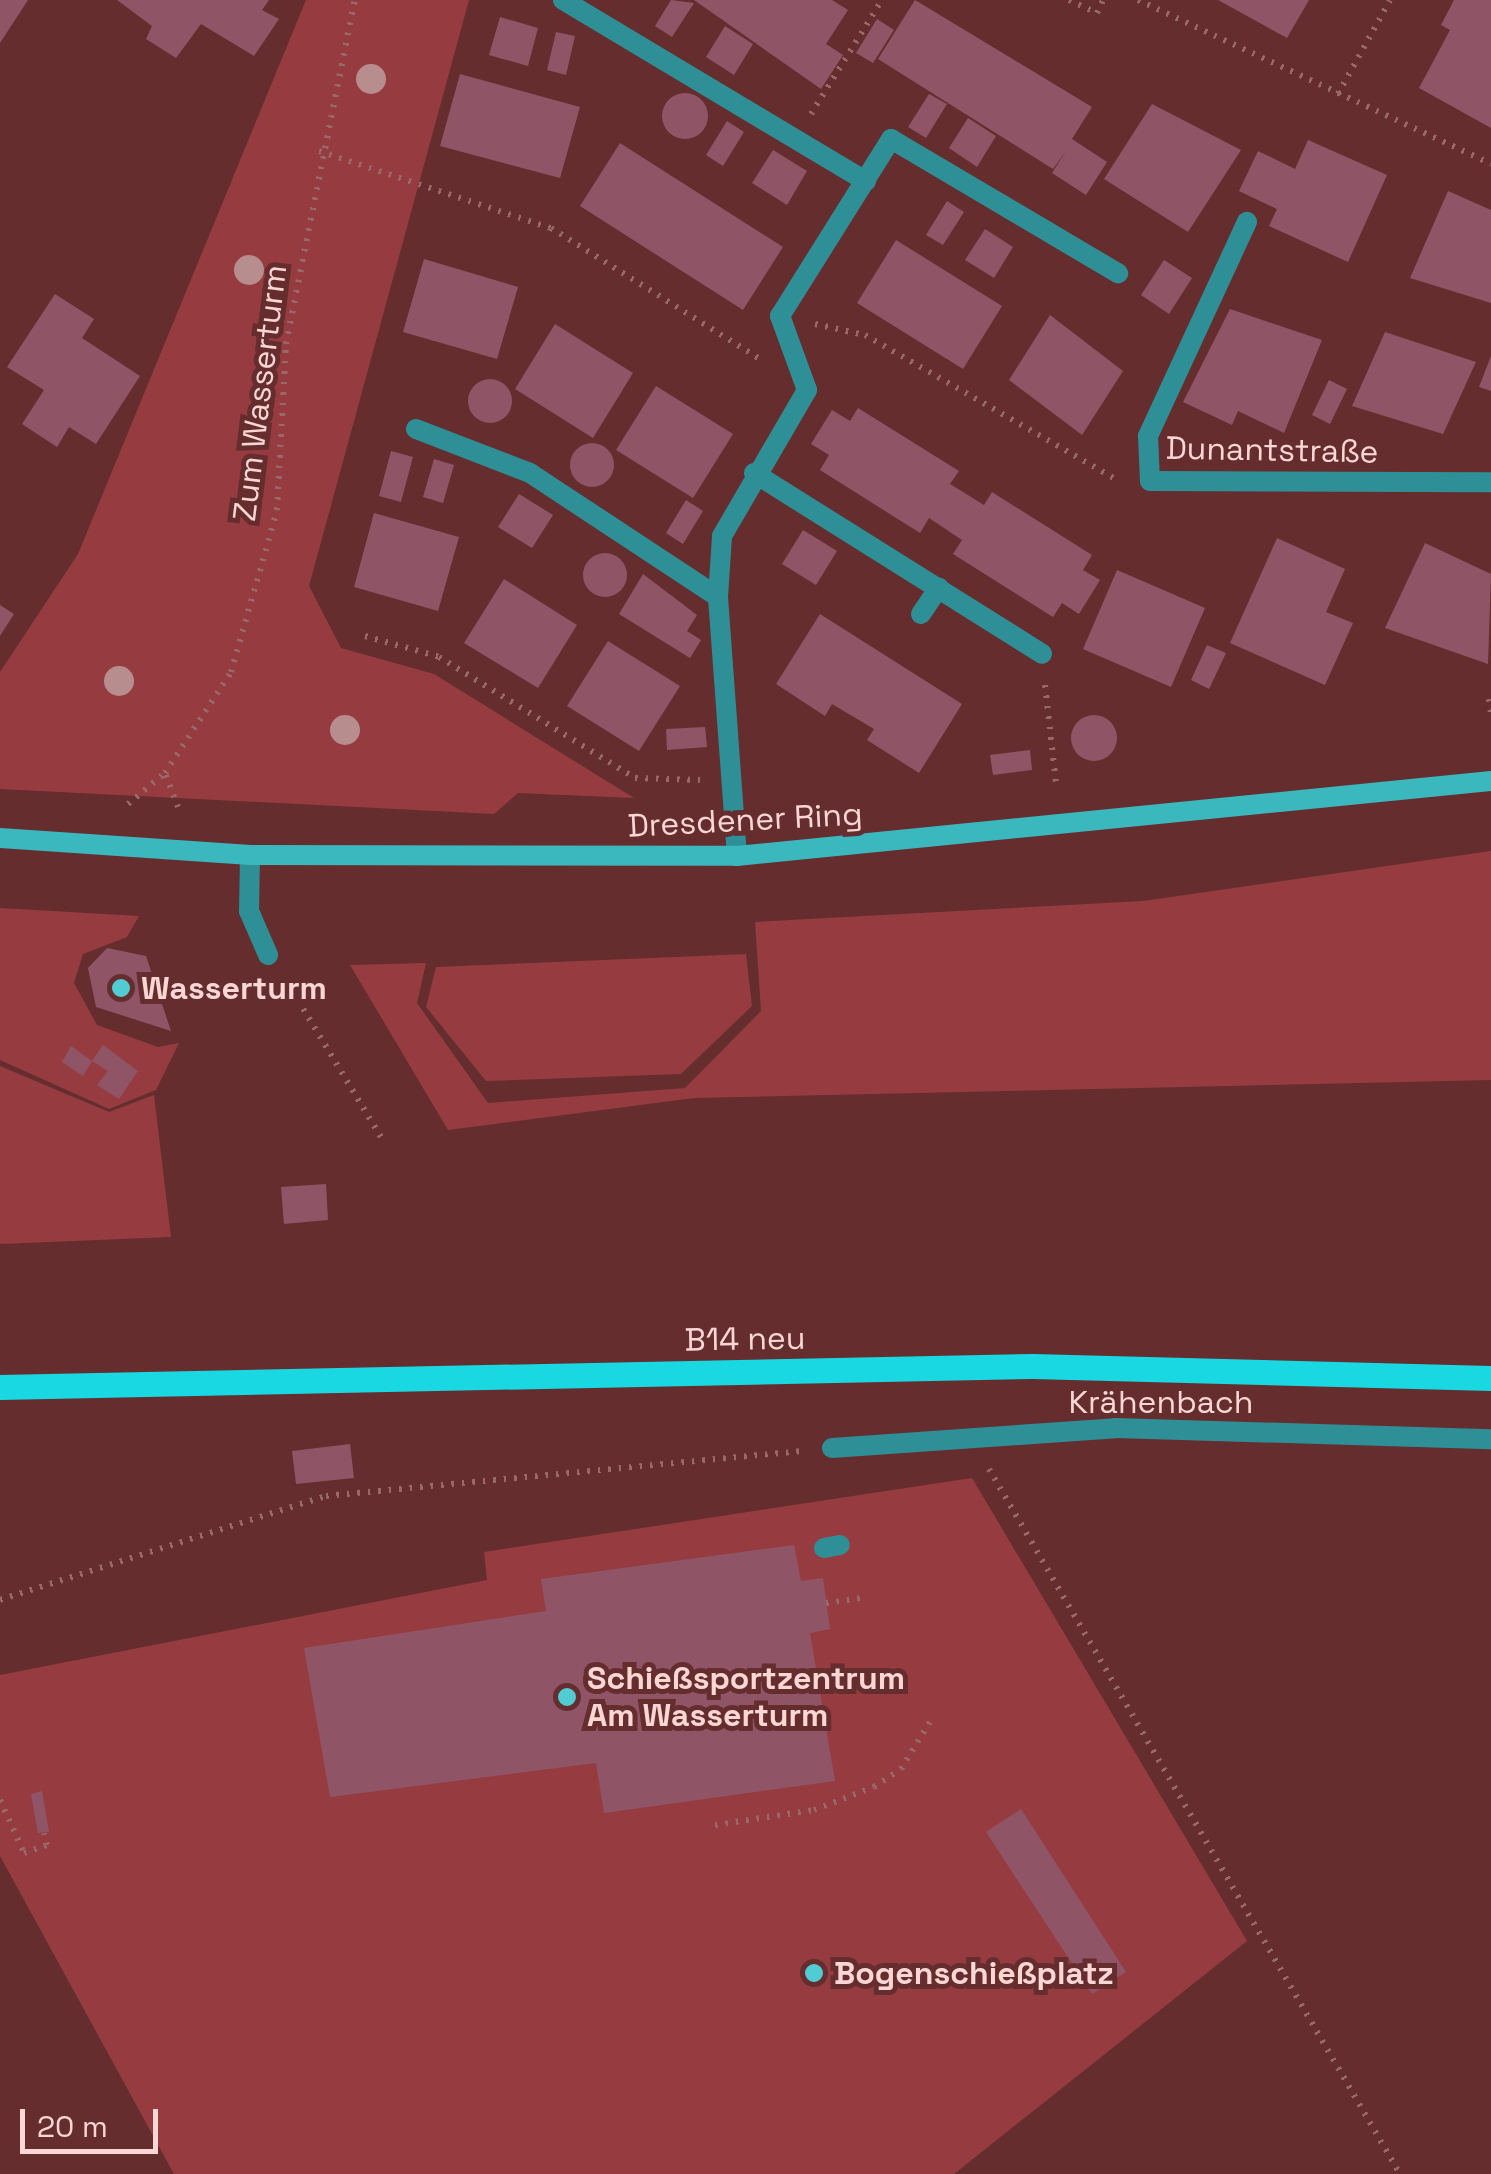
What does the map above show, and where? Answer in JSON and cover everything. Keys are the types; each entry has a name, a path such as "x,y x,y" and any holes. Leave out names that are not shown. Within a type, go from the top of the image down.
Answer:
{"main road":[{"name":"B14 neu","path":"0,1387 1032,1366 1491,1378"}],"street":[{"path":"563,0 798,136 866,182"},
{"path":"737,856 718,597 722,536 754,473 807,390 780,316 891,139 1118,273"},
{"name":"Dunantstraße","path":"1247,222 1148,436 1150,481 1491,482"},
{"path":"416,429 530,473 718,597"},
{"path":"754,473 1042,654"},
{"path":"921,614 939,587"},
{"name":"Dresdener Ring","path":"0,838 250,855 737,856 1491,781"},
{"path":"250,855 249,912 268,955"},
{"name":"Krähenbach","path":"832,1448 1116,1428 1491,1439"}],"path":[{"name":"Zum Wasserturm","path":"128,804 165,773 232,672 276,510 286,344 319,151 355,0"},
{"path":"798,136 882,0"},
{"path":"1069,0 1097,14 1103,0"},
{"path":"1141,0 1491,164"},
{"path":"1338,94 1390,0"},
{"path":"319,151 551,228 807,390"},
{"path":"780,316 865,335 1109,480 1150,481"},
{"path":"365,636 439,657 635,778 732,781"},
{"path":"1042,654 1056,784"},
{"path":"1489,699 1491,713"},
{"path":"165,773 178,807"},
{"path":"268,955 382,1138"},
{"path":"972,1437 1400,2174"},
{"path":"0,1600 326,1496 832,1448"},
{"path":"826,1603 861,1598"},
{"path":"715,1825 814,1810 874,1787 901,1769 934,1715"},
{"path":"0,1800 24,1853 47,1845 44,1833"}],"shaded area":[{"path":"306,0 469,0 309,586 341,648 434,674 634,798 518,793 494,814 0,789 0,672 78,554"},
{"path":"1491,851 1491,1080 694,1098 448,1130 350,965 426,963 417,1003 488,1103 685,1088 761,1011 755,922 1143,901"},
{"path":"0,908 139,916 127,937 83,954 74,983 97,1025 158,1047 179,1043 156,1090 109,1109 0,1060"},
{"path":"746,954 752,1006 681,1074 486,1081 426,1007 436,967"},
{"path":"0,1066 109,1112 154,1095 171,1237 0,1244"},
{"path":"972,1478 1247,1941 954,2174 174,2174 0,1856 0,1675 487,1580 484,1552"}],"building":[{"path":"0,0 28,0 0,43"},
{"path":"117,0 269,0 262,10 279,19 254,56 201,24 176,58 146,39 152,26"},
{"path":"671,0 694,3 672,37 655,26"},
{"path":"694,0 832,0 848,10 826,44 843,55 821,89"},
{"path":"915,0 1092,107 1072,139 1107,162 1086,195 1052,173 1066,151 1053,169 878,59"},
{"path":"1218,0 1309,0 1287,38"},
{"path":"1454,0 1491,0 1491,128 1419,88 1450,30 1441,25"},
{"path":"500,17 538,28 528,66 489,55"},
{"path":"877,19 894,30 873,63 856,53"},
{"path":"725,26 753,44 734,75 706,57"},
{"path":"556,32 575,36 566,75 547,70"},
{"path":"460,74 580,107 560,178 440,146"},
{"path":"685,93 701,100 708,116 701,132 685,139 669,132 662,116 669,100"},
{"path":"929,94 947,104 926,138 908,127"},
{"path":"1152,104 1241,150 1188,232 1104,179"},
{"path":"968,118 996,136 977,167 949,148"},
{"path":"727,121 744,132 723,166 706,155"},
{"path":"1308,140 1387,175 1348,262 1269,226 1277,209 1239,191 1258,151 1295,169"},
{"path":"620,143 783,247 743,310 580,206"},
{"path":"773,150 807,171 787,205 752,183"},
{"path":"1448,191 1491,210 1491,303 1410,278"},
{"path":"947,201 964,212 943,245 926,235"},
{"path":"985,229 1013,247 994,278 965,260"},
{"path":"896,240 1002,306 963,369 857,303"},
{"path":"424,259 518,287 497,359 403,332"},
{"path":"1164,260 1192,278 1169,314 1141,295"},
{"path":"55,294 94,319 82,338 140,376 96,444 69,427 57,447 22,424 44,390 7,367"},
{"path":"1230,309 1322,340 1284,433 1238,411 1232,425 1183,402"},
{"path":"1050,315 1123,371 1082,435 1009,380"},
{"path":"555,324 633,373 593,438 515,389"},
{"path":"1385,332 1476,362 1443,434 1352,406"},
{"path":"1491,356 1491,391 1479,387"},
{"path":"490,379 506,385 512,401 506,417 490,423 474,417 468,401 474,385"},
{"path":"1329,380 1347,389 1330,424 1312,415"},
{"path":"656,386 733,434 693,498 616,450"},
{"path":"858,408 959,471 950,484 984,505 992,492 1092,555 1083,570 1100,580 1079,614 1062,603 1053,617 953,554 962,540 929,518 920,533 820,470 829,455 811,444 832,410 850,421"},
{"path":"592,443 608,449 614,465 608,481 592,487 576,481 570,465 576,449"},
{"path":"391,451 413,457 401,502 379,496"},
{"path":"434,459 454,465 443,503 423,497"},
{"path":"519,494 553,515 532,548 498,527"},
{"path":"686,500 703,511 683,544 666,533"},
{"path":"374,513 459,537 438,611 354,587"},
{"path":"803,530 837,551 816,585 782,564"},
{"path":"1277,538 1345,569 1326,612 1353,623 1325,685 1230,643"},
{"path":"1425,543 1491,574 1488,664 1385,628"},
{"path":"605,553 621,559 627,575 621,591 605,597 589,591 583,575 589,559"},
{"path":"1117,570 1205,608 1171,687 1083,649"},
{"path":"643,574 697,615 687,631 701,640 690,658 619,614"},
{"path":"504,579 577,625 538,688 464,643"},
{"path":"0,605 14,614 0,636"},
{"path":"820,614 962,704 919,773 867,740 874,729 832,704 825,716 776,684"},
{"path":"608,641 680,686 639,751 567,706"},
{"path":"1207,645 1226,653 1209,689 1191,680"},
{"path":"1094,715 1110,722 1117,738 1110,754 1094,761 1078,754 1071,738 1078,722"},
{"path":"705,727 707,747 667,750 666,729"},
{"path":"1030,750 1032,770 993,775 990,755"},
{"name":"Wasserturm","path":"107,948 146,956 171,1031 96,1007 88,968"},
{"path":"103,1045 138,1071 119,1099 97,1085 108,1071 92,1061"},
{"path":"71,1046 92,1061 83,1076 62,1062"},
{"path":"326,1184 328,1220 284,1224 281,1187"},
{"path":"350,1444 354,1478 296,1484 292,1451"},
{"name":"Schießsportzentrum Am Wasserturm","path":"794,1545 801,1581 823,1578 830,1629 810,1633 835,1781 604,1813 596,1763 330,1797 304,1648 546,1611 541,1579"},
{"path":"42,1791 49,1832 38,1833 31,1794"},
{"path":"1021,1809 1126,1972 1092,1994 986,1832"}],"place":[{"name":"Wasserturm","path":"121,988"},
{"name":"Schießsportzentrum Am Wasserturm","path":"567,1697"},
{"name":"Bogenschießplatz","path":"814,1973"}]}
